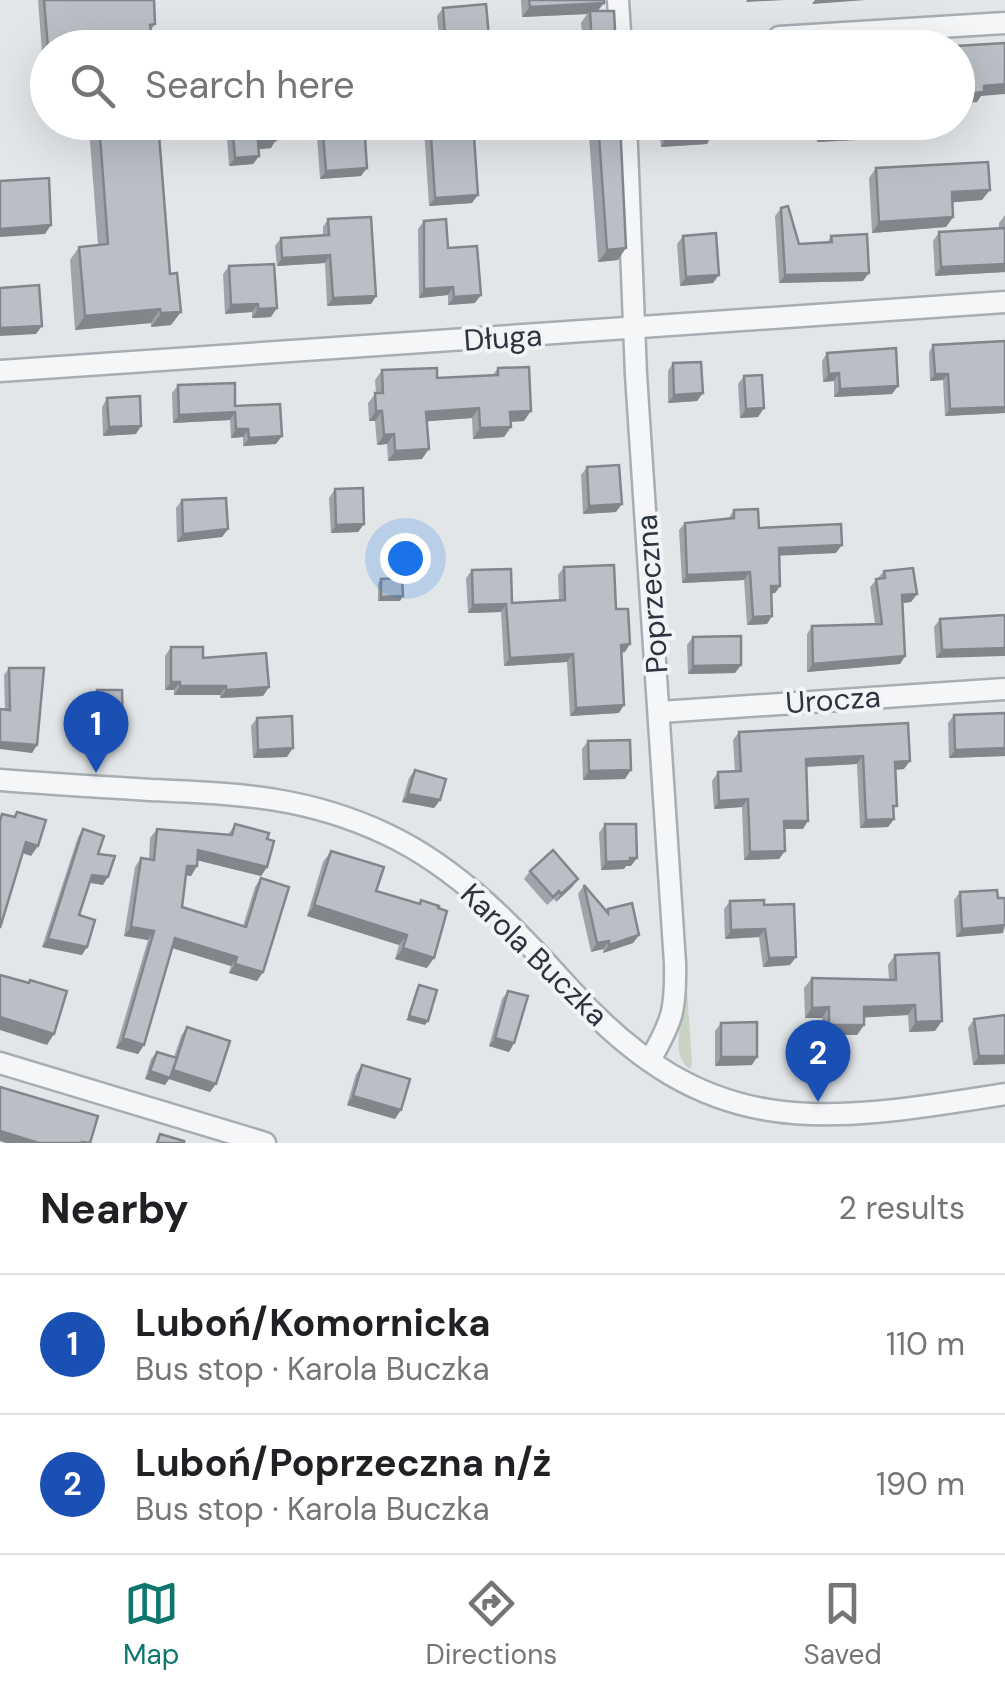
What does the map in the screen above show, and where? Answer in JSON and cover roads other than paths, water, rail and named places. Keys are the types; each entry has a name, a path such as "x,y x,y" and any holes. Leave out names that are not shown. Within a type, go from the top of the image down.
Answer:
{"street":[{"path":"618,0 620,30"},
{"path":"900,30 1005,23"},
{"name":"Poprzeczna","path":"627,140 676,1005 650,1060"},
{"name":"Długa","path":"0,371 1005,302"},
{"name":"Urocza","path":"660,712 1005,689"},
{"name":"Karola Buczka","path":"0,780 270,797 320,808 385,834 447,872 491,907 612,1031 650,1060 722,1101 795,1114 887,1111 1005,1094"},
{"path":"0,1063 265,1143"}],"place":[{"name":"Luboń/Komornicka","path":"96,773"},
{"name":"Luboń/Poprzeczna n/ż","path":"818,1102"}]}
